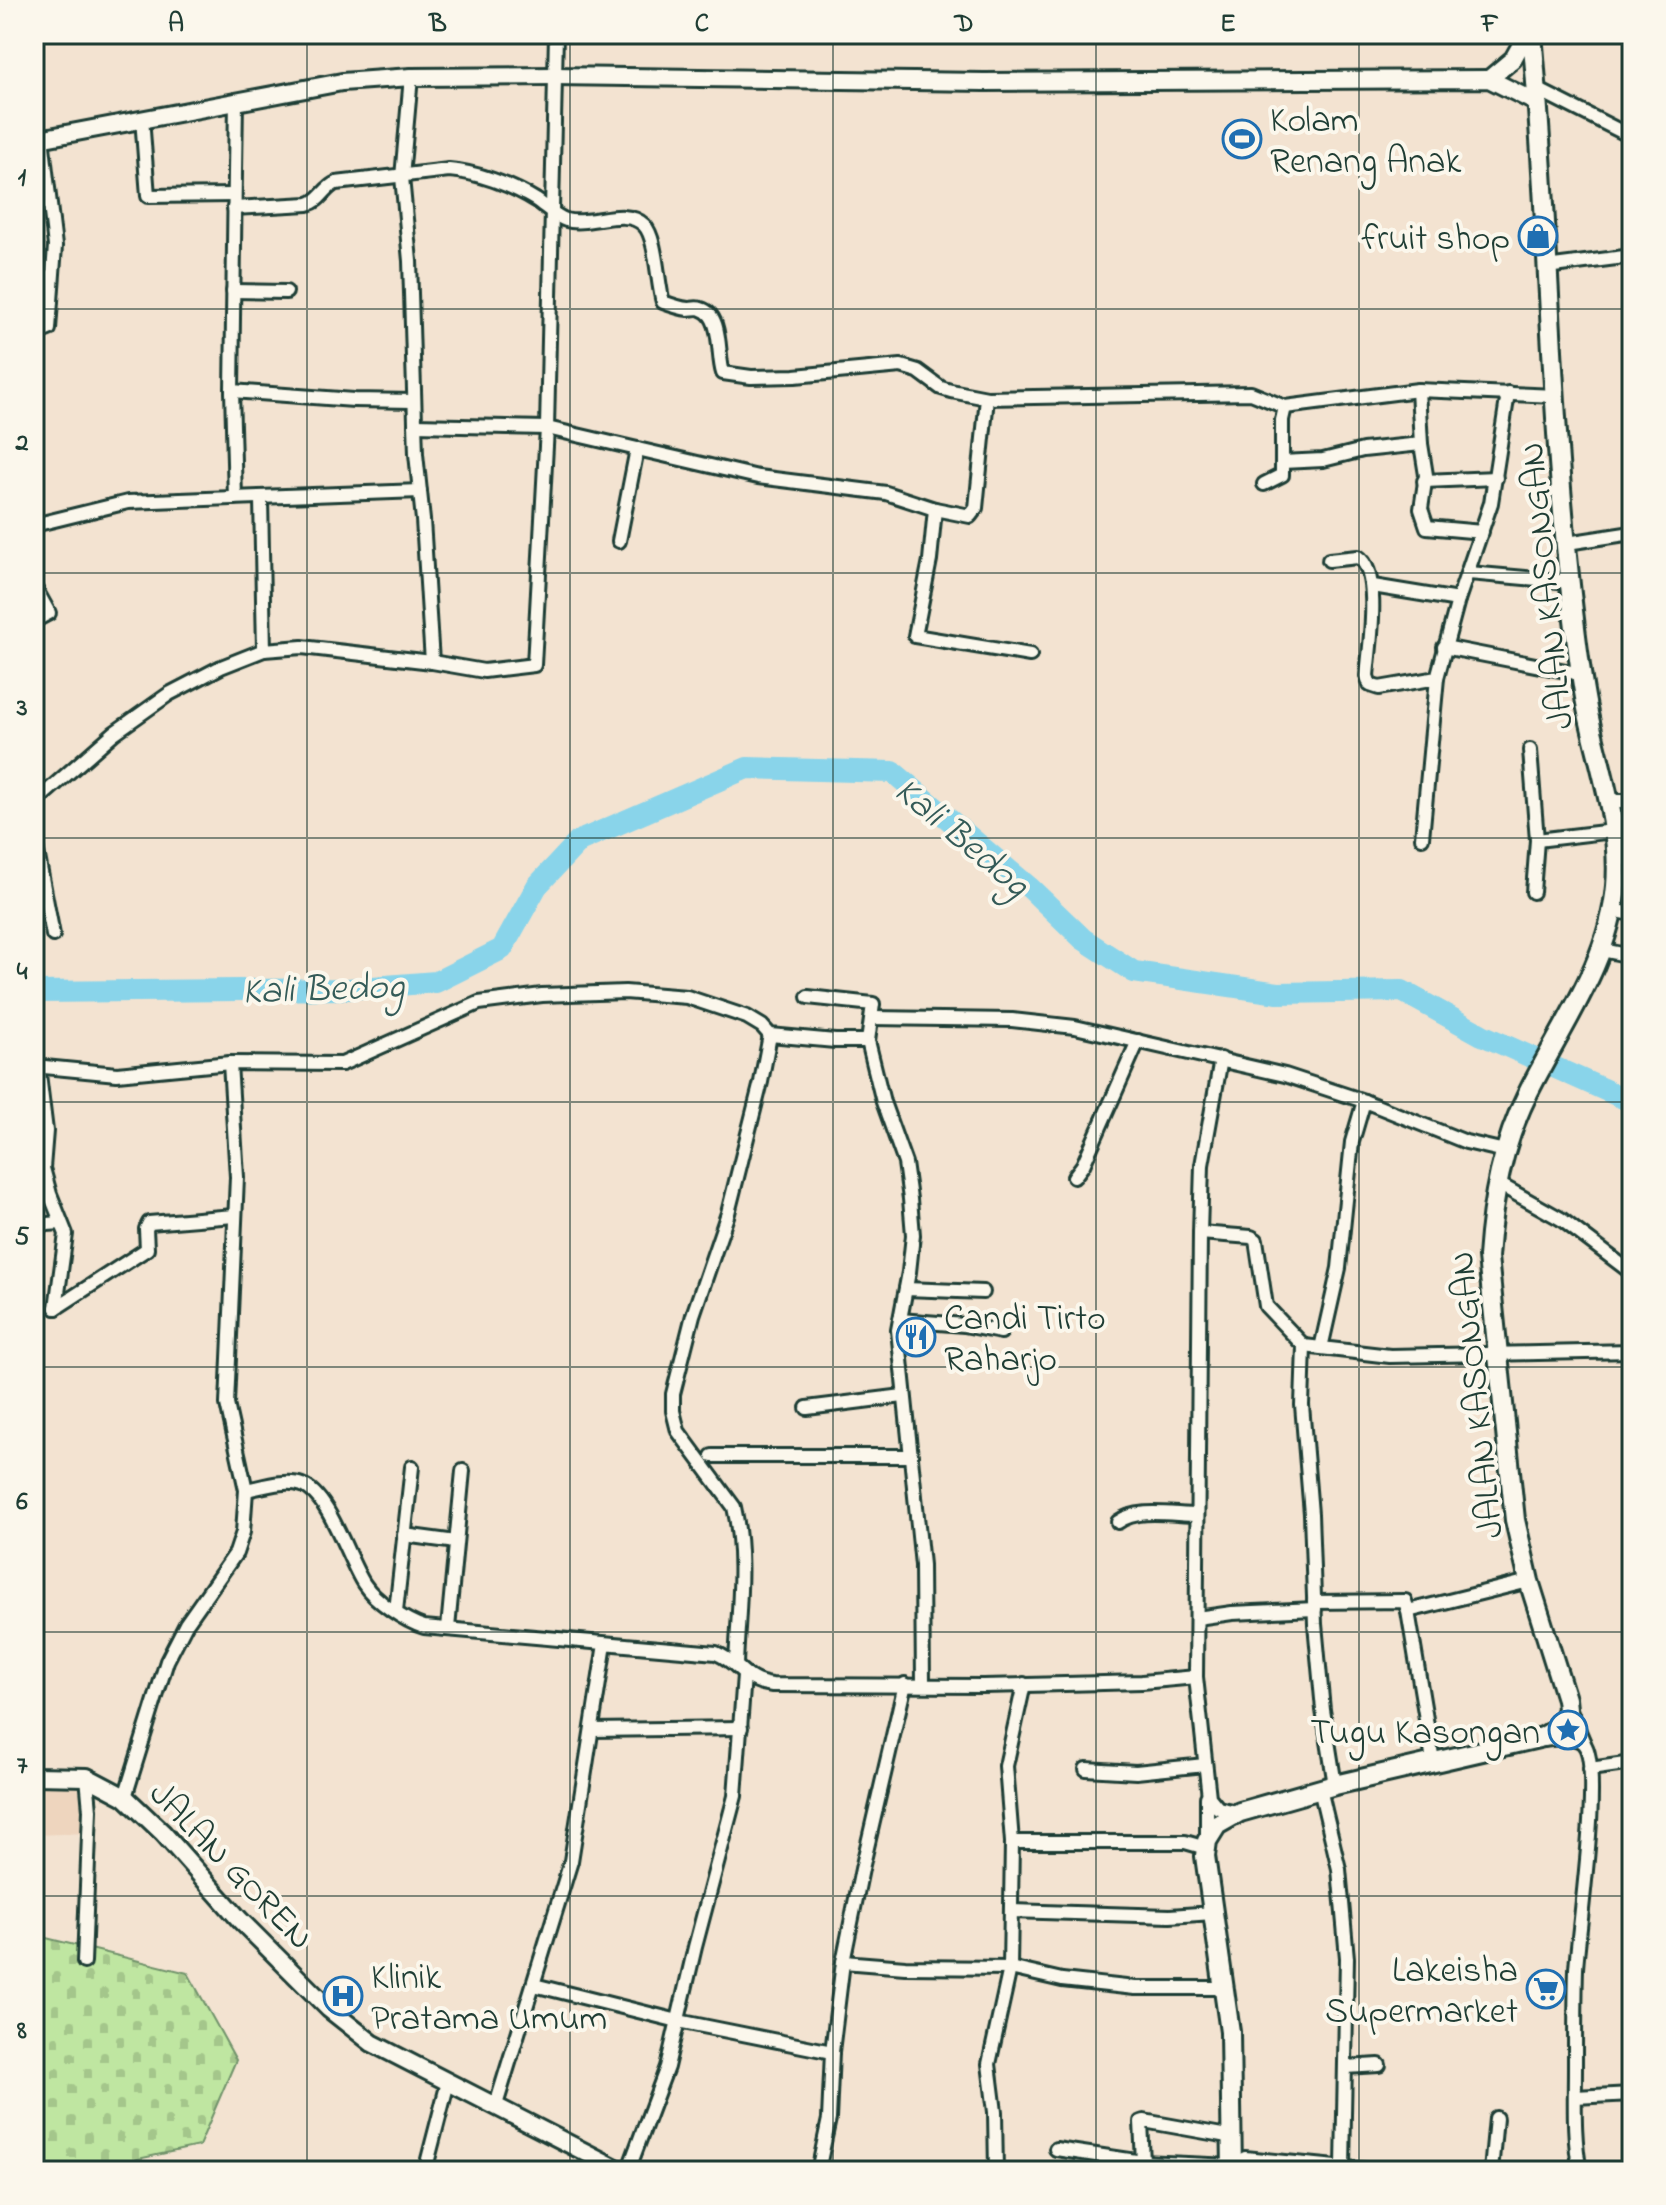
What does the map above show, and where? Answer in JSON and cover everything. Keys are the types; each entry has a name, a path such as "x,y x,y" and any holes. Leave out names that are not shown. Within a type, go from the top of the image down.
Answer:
{"main road":[{"name":"JALAN KASONGAN","path":"1530,34 1537,96 1546,267 1570,582 1581,674 1613,831 1616,884 1602,950 1567,1024 1527,1095 1505,1151 1497,1183 1488,1257 1511,1492 1529,1581 1566,1699"},
{"path":"1232,2168 1232,2067 1225,1988 1206,1866 1207,1844 1217,1825 1240,1812 1328,1787 1543,1737 1561,1726 1567,1709 1566,1699"}],"street":[{"path":"34,803 114,733 169,694 221,667 264,650 302,647 484,671 534,665 547,428 556,34"},
{"path":"1489,79 1513,59 1530,34"},
{"path":"34,335 49,329 55,246 38,139 355,80 554,76 984,82 1489,79 1632,137"},
{"path":"411,77 402,177 410,261 415,425 432,662"},
{"path":"235,498 232,391 236,100"},
{"path":"142,118 148,196 308,204 336,183 459,170 513,189 568,220 629,218 645,226 652,239 663,302 677,307 702,309 711,316 722,349 723,373 751,377 795,376 893,365 918,371 941,388 987,398 1251,393 1285,407 1418,390 1556,396"},
{"path":"1546,267 1632,256"},
{"path":"233,291 286,292"},
{"path":"1418,390 1426,475 1421,509 1427,527 1482,532"},
{"path":"232,391 414,401"},
{"path":"1422,838 1437,678 1496,478 1508,393"},
{"path":"415,425 547,428 758,477 886,493 966,516 975,512 987,398"},
{"path":"1264,484 1282,475 1282,420 1285,407"},
{"path":"1282,462 1323,460 1363,450 1421,444"},
{"path":"619,541 637,449"},
{"path":"1424,481 1496,478"},
{"path":"34,525 128,502 420,491"},
{"path":"261,499 264,650"},
{"path":"935,509 930,560 915,636 1030,655"},
{"path":"1567,543 1632,533"},
{"path":"1329,560 1361,558 1368,568 1373,586 1369,683 1379,688 1437,678"},
{"path":"1469,573 1570,582"},
{"path":"34,586 49,613 34,621"},
{"path":"1373,586 1458,600"},
{"path":"1444,647 1581,674"},
{"path":"1530,750 1537,840 1533,892"},
{"path":"1608,801 1632,801"},
{"path":"1537,840 1613,831"},
{"path":"34,836 53,935"},
{"path":"1612,910 1632,914"},
{"path":"1602,950 1632,956"},
{"path":"234,1216 149,1223 146,1229 147,1249 56,1308 66,1234 39,1168 46,1131 36,1066 117,1074 230,1063 342,1064 479,1003 542,995 625,992 687,997 747,1017 770,1035 868,1041"},
{"path":"808,997 873,1004 868,1041 883,1102 905,1163 913,1235 898,1330 922,1565 923,1684"},
{"path":"872,1018 1012,1020 1075,1027 1285,1075 1364,1101 1466,1142 1505,1151"},
{"path":"736,1664 740,1578 734,1507 678,1431 674,1420 673,1394 693,1315 728,1213 770,1035"},
{"path":"1074,1177 1083,1165 1138,1041"},
{"path":"1012,1842 1170,1841 1207,1844 1207,1786 1196,1677 1200,1233 1202,1165 1221,1059"},
{"path":"125,1797 167,1661 186,1624 236,1553 243,1532 246,1490 227,1404 236,1165 230,1063"},
{"path":"1321,1348 1339,1268 1352,1142 1364,1101"},
{"path":"1497,1183 1561,1219 1632,1273"},
{"path":"34,1225 61,1223"},
{"path":"1200,1233 1256,1240 1266,1306 1304,1346 1390,1356 1632,1351"},
{"path":"906,1289 983,1292"},
{"path":"900,1320 964,1325 1001,1332"},
{"path":"1304,1346 1302,1405 1311,1514 1314,1605 1328,1787 1347,1958 1343,2167"},
{"path":"807,1408 903,1396"},
{"path":"712,1456 911,1456"},
{"path":"396,1611 412,1467"},
{"path":"448,1628 463,1471"},
{"path":"246,1490 298,1483 309,1488 337,1527 363,1584 406,1621 424,1627 716,1653 736,1664 744,1675 756,1683 772,1685 1142,1682 1196,1677"},
{"path":"1118,1522 1127,1516 1142,1514 1197,1515"},
{"path":"404,1535 456,1542"},
{"path":"1408,1611 1529,1581"},
{"path":"1197,1618 1314,1605 1405,1601 1433,1761"},
{"path":"496,2105 571,1861 605,1644"},
{"path":"618,2170 667,2067 735,1796 744,1675"},
{"path":"818,2171 829,2119 832,2052 843,1962 905,1684"},
{"path":"996,2171 995,2112 989,2064 1010,1968 1012,1842 1007,1755 1024,1684"},
{"path":"1566,1699 1586,1746 1590,1769 1576,1969 1575,2135 1580,2171"},
{"path":"592,1730 741,1728"},
{"path":"1527,1742 1577,1739 1586,1746"},
{"path":"1590,1769 1632,1763"},
{"path":"1086,1769 1136,1772 1205,1765"},
{"name":"JALAN GOREN","path":"34,1776 87,1777 125,1797 163,1833 240,1920 339,2018 384,2051 496,2105 618,2170"},
{"path":"84,1962 90,1810 87,1777"},
{"path":"1207,1786 1213,1804 1225,1811 1240,1812"},
{"path":"1011,1911 1166,1916 1213,1913"},
{"path":"843,1962 905,1967 1010,1968 1069,1982 1122,1987 1225,1988"},
{"path":"534,1985 678,2021 832,2052"},
{"path":"1346,2067 1379,2065"},
{"path":"425,2171 448,2082"},
{"path":"1575,2097 1632,2094"},
{"path":"1491,2171 1496,2118"},
{"path":"1143,2162 1141,2122 1144,2121 1233,2137"},
{"path":"1056,2149 1143,2162 1232,2168 1245,2158 1377,2171"}],"shaded area":[{"path":"84,1770 87,1833 34,1835 34,1772"}],"green space":[{"path":"34,1935 188,1973 236,2060 199,2146 96,2168 67,2166 66,2171 34,2171"}],"waterway":[{"name":"Kali Bedog","path":"34,992 348,989 436,982 502,949 537,886 579,841 747,768 893,772 1031,889 1083,939 1134,972 1278,993 1402,991 1482,1035 1632,1102"}],"place":[{"name":"Kolam Renang Anak","path":"1242,139"},
{"name":"fruit shop","path":"1538,236"},
{"name":"Candi Tirto Raharjo","path":"916,1337"},
{"name":"Tugu Kasongan","path":"1568,1730"},
{"name":"Lakeisha Supermarket","path":"1546,1989"},
{"name":"Klinik Pratama Umum","path":"343,1996"}]}
